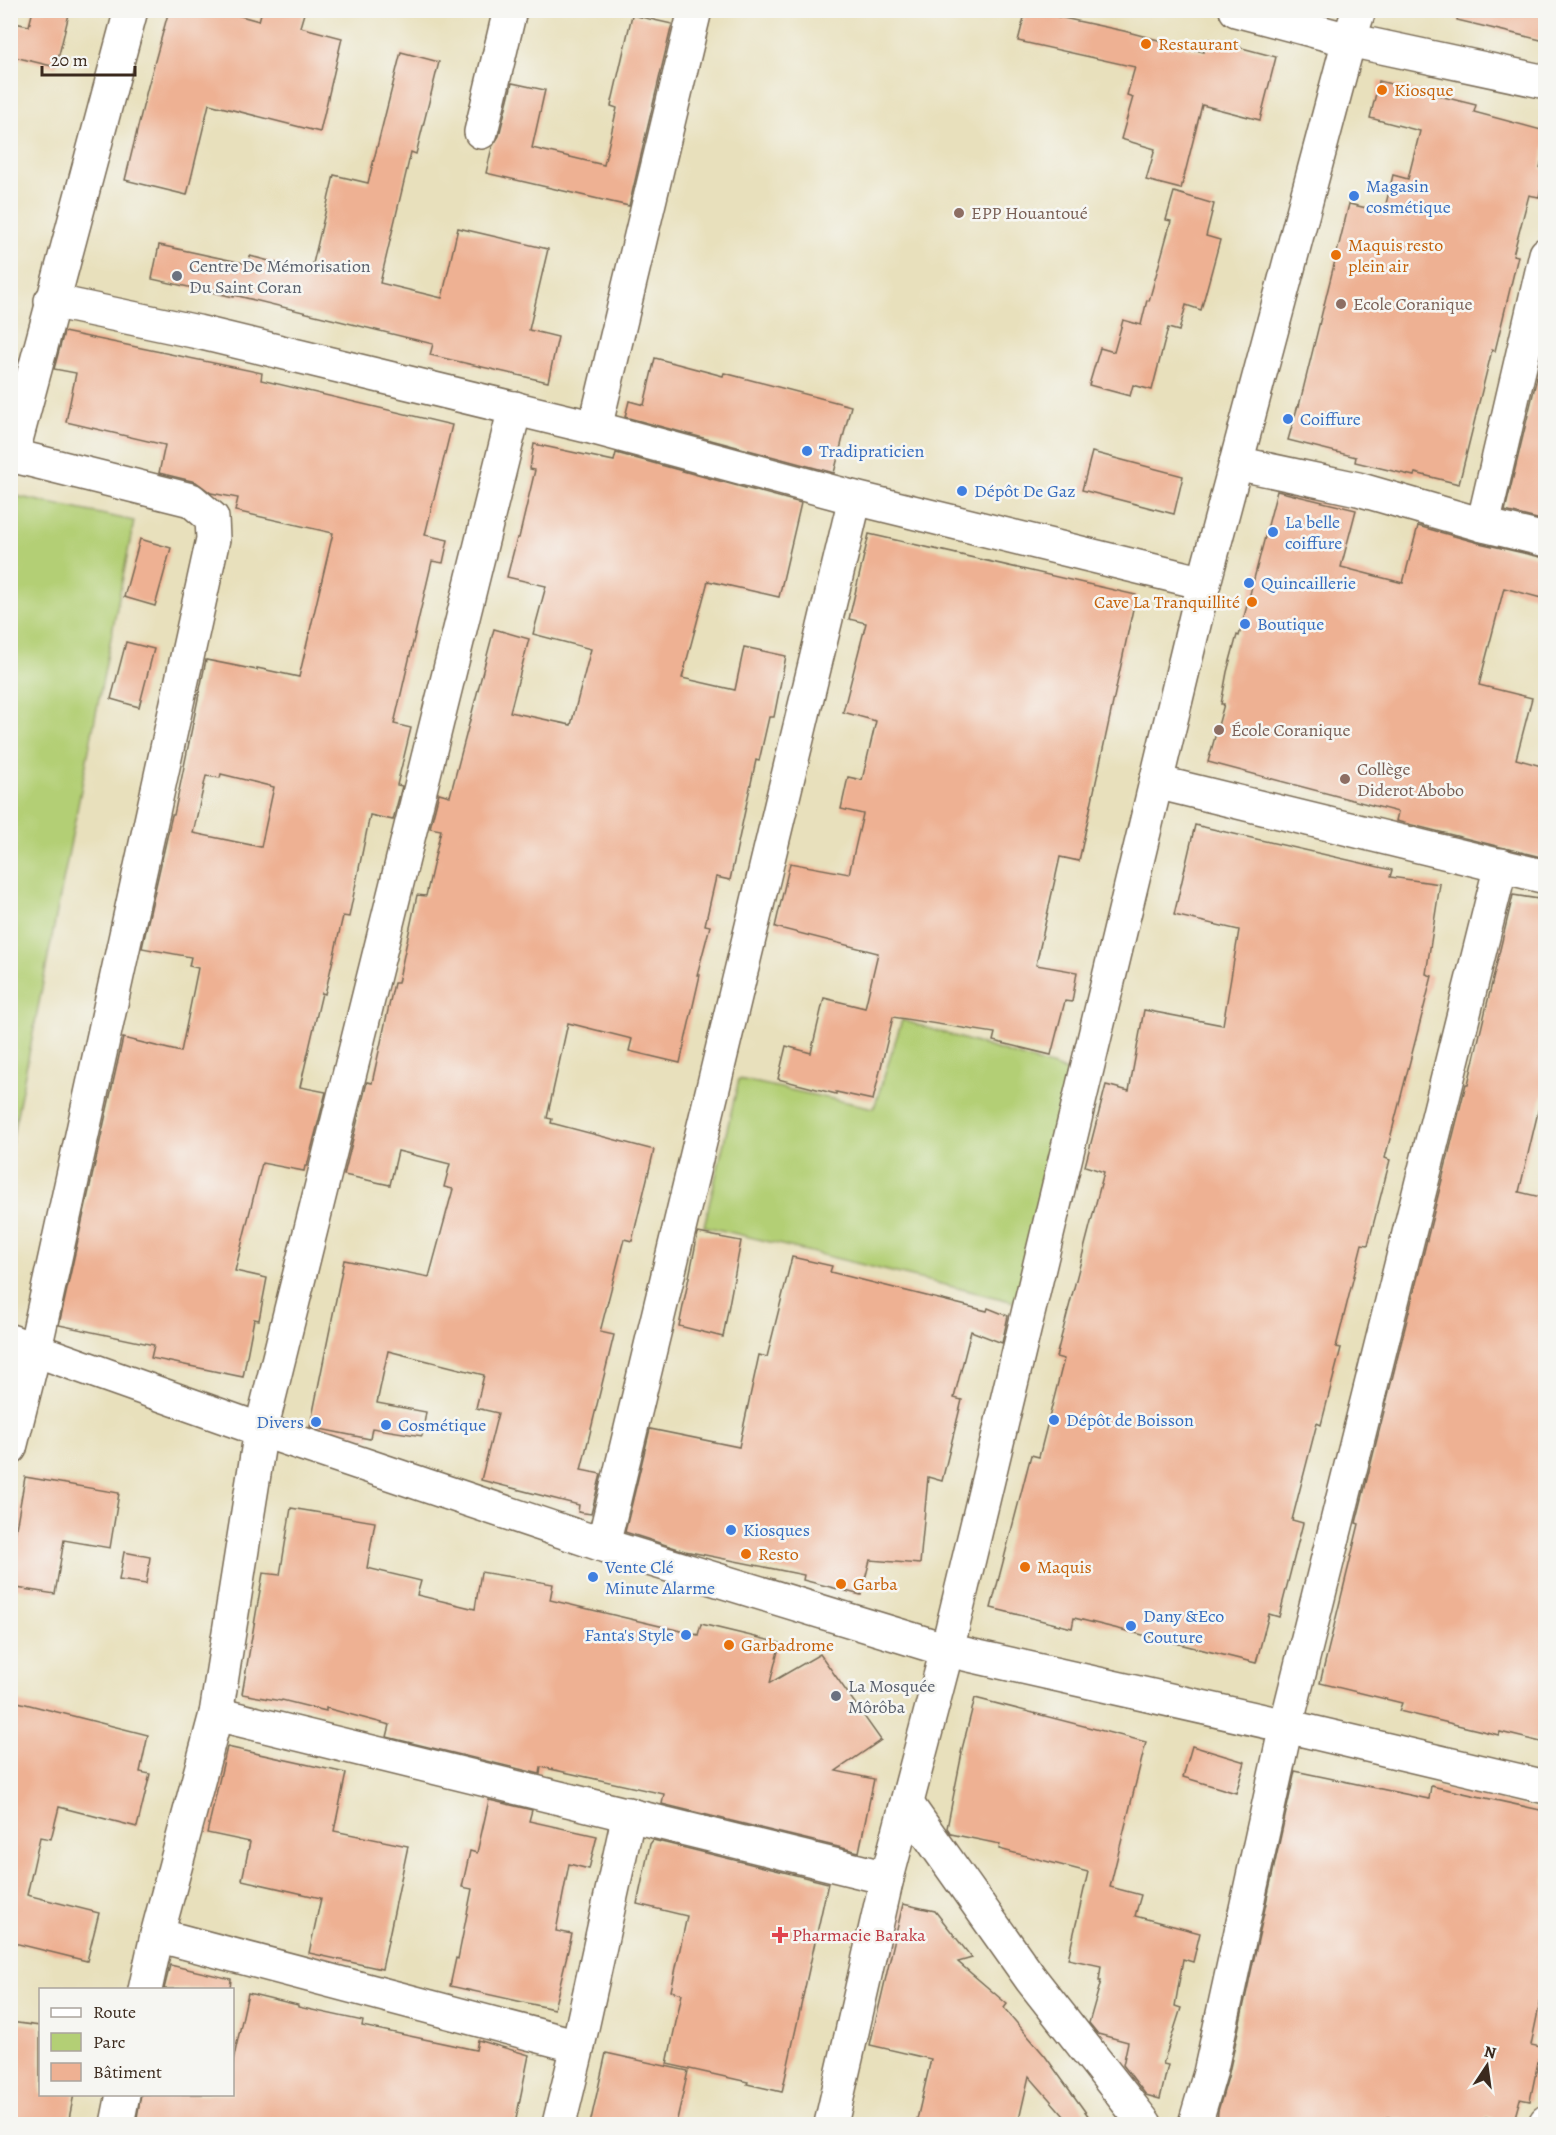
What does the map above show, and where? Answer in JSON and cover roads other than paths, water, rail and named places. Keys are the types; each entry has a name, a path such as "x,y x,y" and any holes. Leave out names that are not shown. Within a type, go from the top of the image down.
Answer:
{"street":[{"path":"10,1448 23,1345 213,539 212,518 191,500 11,455 131,10"},
{"path":"481,132 510,10"},
{"path":"596,428 695,10"},
{"path":"1236,10 1354,25 1545,82"},
{"path":"831,2124 887,1878 947,1650 1204,583 1354,25"},
{"path":"1483,525 1545,254"},
{"path":"51,301 198,332 515,408 855,498 1204,583"},
{"path":"145,1988 157,1935 216,1714 261,1430 515,408"},
{"path":"1236,463 1358,489 1483,525 1545,540"},
{"path":"603,1545 855,498"},
{"path":"1156,782 1545,877"},
{"path":"1195,2124 1210,2073 1286,1726 1501,865"},
{"path":"23,1345 261,1430 603,1545 947,1650 1545,1787"},
{"path":"216,1714 887,1878"},
{"path":"907,1804 1031,1979 1145,2124"},
{"path":"559,2124 629,1814"},
{"path":"157,1935 578,2046"},
{"path":"117,2124 123,2096"}],"place":[{"name":"Restaurant","path":"1146,44"},
{"name":"Kiosque","path":"1382,90"},
{"name":"Magasin cosmétique","path":"1354,196"},
{"name":"EPP Houantoué","path":"959,213"},
{"name":"Maquis resto plein air","path":"1336,255"},
{"name":"Centre De Mémorisation Du Saint Coran","path":"177,276"},
{"name":"Ecole Coranique","path":"1341,304"},
{"name":"Coiffure","path":"1288,419"},
{"name":"Tradipraticien","path":"807,451"},
{"name":"Dépôt De Gaz","path":"962,491"},
{"name":"La belle coiffure","path":"1273,532"},
{"name":"Quincaillerie","path":"1249,583"},
{"name":"Cave La Tranquillité","path":"1252,602"},
{"name":"Boutique","path":"1245,624"},
{"name":"École Coranique","path":"1219,730"},
{"name":"Collège Diderot Abobo","path":"1345,779"},
{"name":"Dépôt de Boisson","path":"1054,1420"},
{"name":"Divers","path":"316,1422"},
{"name":"Cosmétique","path":"386,1425"},
{"name":"Kiosques","path":"731,1530"},
{"name":"Resto","path":"746,1554"},
{"name":"Maquis","path":"1025,1567"},
{"name":"Vente Clé Minute Alarme","path":"593,1577"},
{"name":"Garba","path":"841,1584"},
{"name":"Dany &Eco Couture","path":"1131,1626"},
{"name":"Fanta's Style","path":"686,1635"},
{"name":"Garbadrome","path":"729,1645"},
{"name":"La Mosquée Môrôba","path":"836,1696"},
{"name":"Pharmacie Baraka","path":"780,1935"}]}
